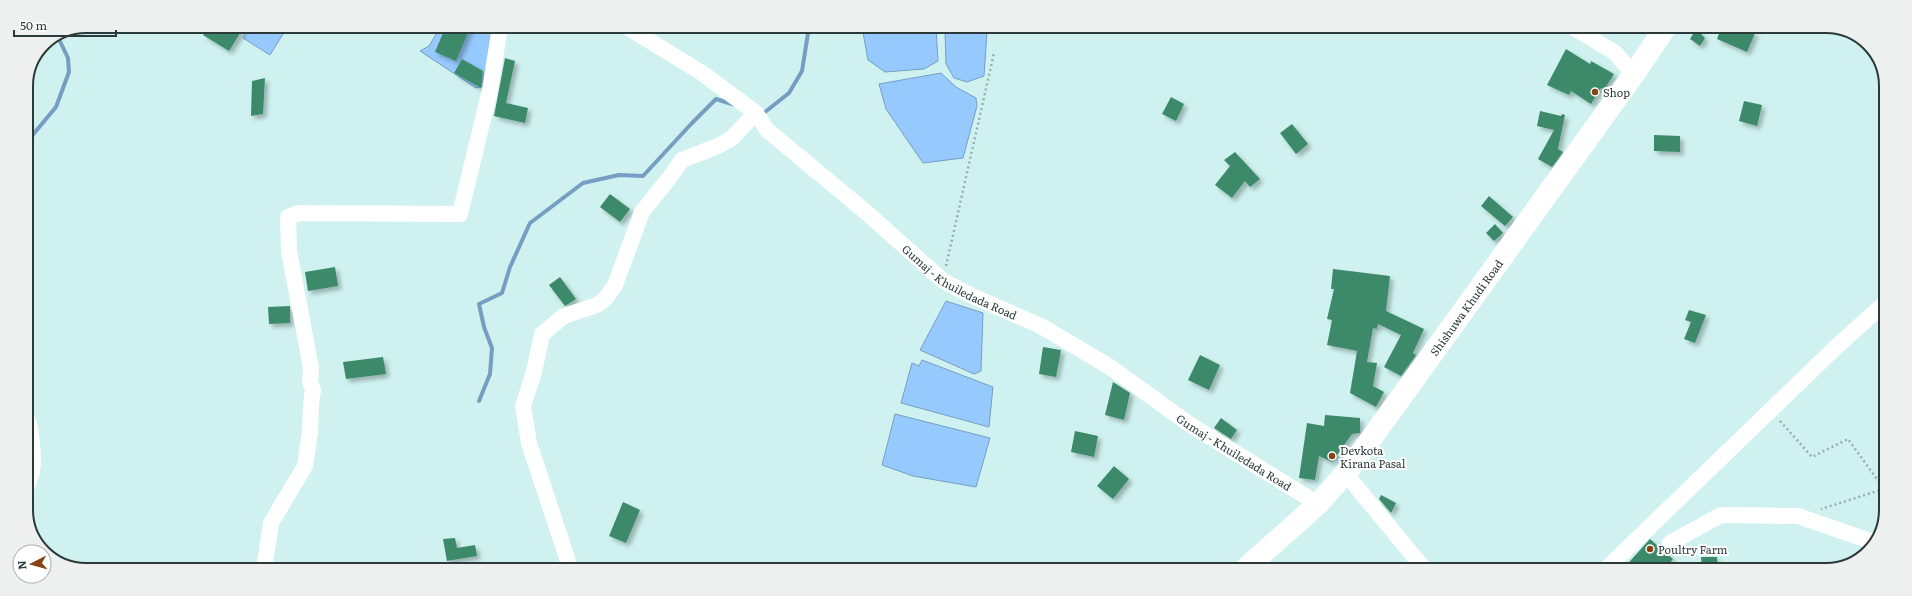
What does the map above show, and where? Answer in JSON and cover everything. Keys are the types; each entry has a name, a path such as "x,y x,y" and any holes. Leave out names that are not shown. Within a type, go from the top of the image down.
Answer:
{"main road":[{"name":"Shishuwa Khudi Road","path":"1252,563 1318,504 1345,473 1634,74 1662,33"}],"street":[{"path":"265,563 271,523 305,466 310,432 313,390 310,382 311,368 289,251 288,218 299,212 460,214 490,90 499,33"},
{"name":"Gumaj - Khuiledada Road","path":"637,33 702,73 756,113 767,130 867,213 942,280 972,296 1041,326 1110,367 1189,424 1318,504"},
{"path":"1582,33 1614,52 1634,74"},
{"path":"568,563 529,443 523,406 534,372 542,334 564,316 597,305 606,298 615,285 642,212 670,178 682,160 718,146 731,139 756,113"},
{"path":"1612,563 1770,410 1879,309"},
{"path":"1345,473 1419,563"},
{"path":"1670,544 1721,515 1798,516 1869,541"}],"path":[{"path":"942,280 952,245 994,53"},
{"path":"1770,410 1812,457 1848,439 1879,482"},
{"path":"1798,516 1879,491"}],"water":[{"path":"246,33 284,33 270,55 243,38"},
{"path":"437,33 503,33 492,84 476,88 420,51 429,46"},
{"path":"863,33 936,33 938,61 924,69 885,72 868,60"},
{"path":"945,33 987,33 984,76 967,82 954,78 946,64"},
{"path":"941,73 956,87 976,98 977,106 963,158 923,163 886,109 879,84"},
{"path":"946,301 983,313 981,371 974,374 920,350"},
{"path":"922,360 993,387 989,427 901,403 912,363 919,366"},
{"path":"895,414 990,438 976,487 913,476 882,465"}],"building":[{"path":"204,33 240,33 229,51 203,35"},
{"path":"443,33 468,33 456,61 435,52"},
{"path":"1694,33 1700,33 1705,38 1700,46 1690,39"},
{"path":"1719,33 1755,33 1747,52 1717,39"},
{"path":"1566,49 1590,64 1591,61 1614,74 1604,90 1601,88 1591,104 1571,91 1569,95 1547,85"},
{"path":"505,58 515,61 506,103 528,108 525,123 494,116"},
{"path":"462,59 483,71 481,88 454,73"},
{"path":"265,78 263,114 251,116 252,81"},
{"path":"1171,97 1184,104 1176,121 1162,114"},
{"path":"1744,101 1762,105 1757,126 1739,121"},
{"path":"1540,111 1561,116 1562,114 1565,115 1558,149 1563,152 1552,167 1538,159 1554,130 1537,126"},
{"path":"1292,124 1308,144 1296,154 1280,133"},
{"path":"1654,135 1680,136 1680,152 1654,151"},
{"path":"1235,152 1260,179 1250,187 1245,181 1232,198 1215,185 1230,166 1224,160"},
{"path":"610,194 630,209 620,222 600,207"},
{"path":"1489,196 1513,217 1505,226 1481,206"},
{"path":"1495,224 1503,233 1494,241 1486,233"},
{"path":"335,267 338,286 308,291 305,272"},
{"path":"1333,269 1390,276 1386,311 1424,329 1413,353 1416,355 1401,376 1384,367 1401,335 1378,324 1377,329 1373,328 1367,362 1377,363 1373,386 1384,392 1376,407 1350,393 1357,351 1327,345 1332,320 1327,319 1334,289 1331,289"},
{"path":"560,277 576,299 565,306 549,285"},
{"path":"290,306 290,323 269,324 268,307"},
{"path":"1689,310 1706,315 1695,343 1684,339 1691,322 1685,320"},
{"path":"1043,347 1061,350 1056,377 1039,374"},
{"path":"1200,355 1220,365 1209,390 1188,380"},
{"path":"383,357 386,374 346,379 343,362"},
{"path":"1113,382 1130,393 1124,420 1105,415"},
{"path":"1325,415 1360,418 1360,433 1352,434 1332,462 1319,456 1315,480 1299,478 1307,423 1324,426"},
{"path":"1221,418 1237,430 1231,439 1214,428"},
{"path":"1075,431 1098,436 1094,457 1071,452"},
{"path":"1114,466 1129,479 1113,499 1097,486"},
{"path":"1381,495 1396,503 1391,513 1379,499"},
{"path":"623,502 640,510 626,543 609,536"},
{"path":"455,538 457,548 475,545 477,556 447,561 443,539"},
{"name":"Poultry Farm","path":"1650,539 1673,559 1670,563 1628,563"},
{"path":"1701,557 1717,557 1717,563 1701,563"}],"waterway":[{"path":"765,112 789,93 802,71 808,33"},
{"path":"33,135 56,107 69,72 68,58 60,41"},
{"path":"479,401 490,374 492,348 484,327 479,304 502,293 510,267 530,223 583,183 619,175 643,176 716,99 735,105"}],"place":[{"name":"Shop","path":"1595,92"},
{"name":"Devkota Kirana Pasal","path":"1332,456"},
{"name":"Poultry Farm","path":"1650,549"}]}
